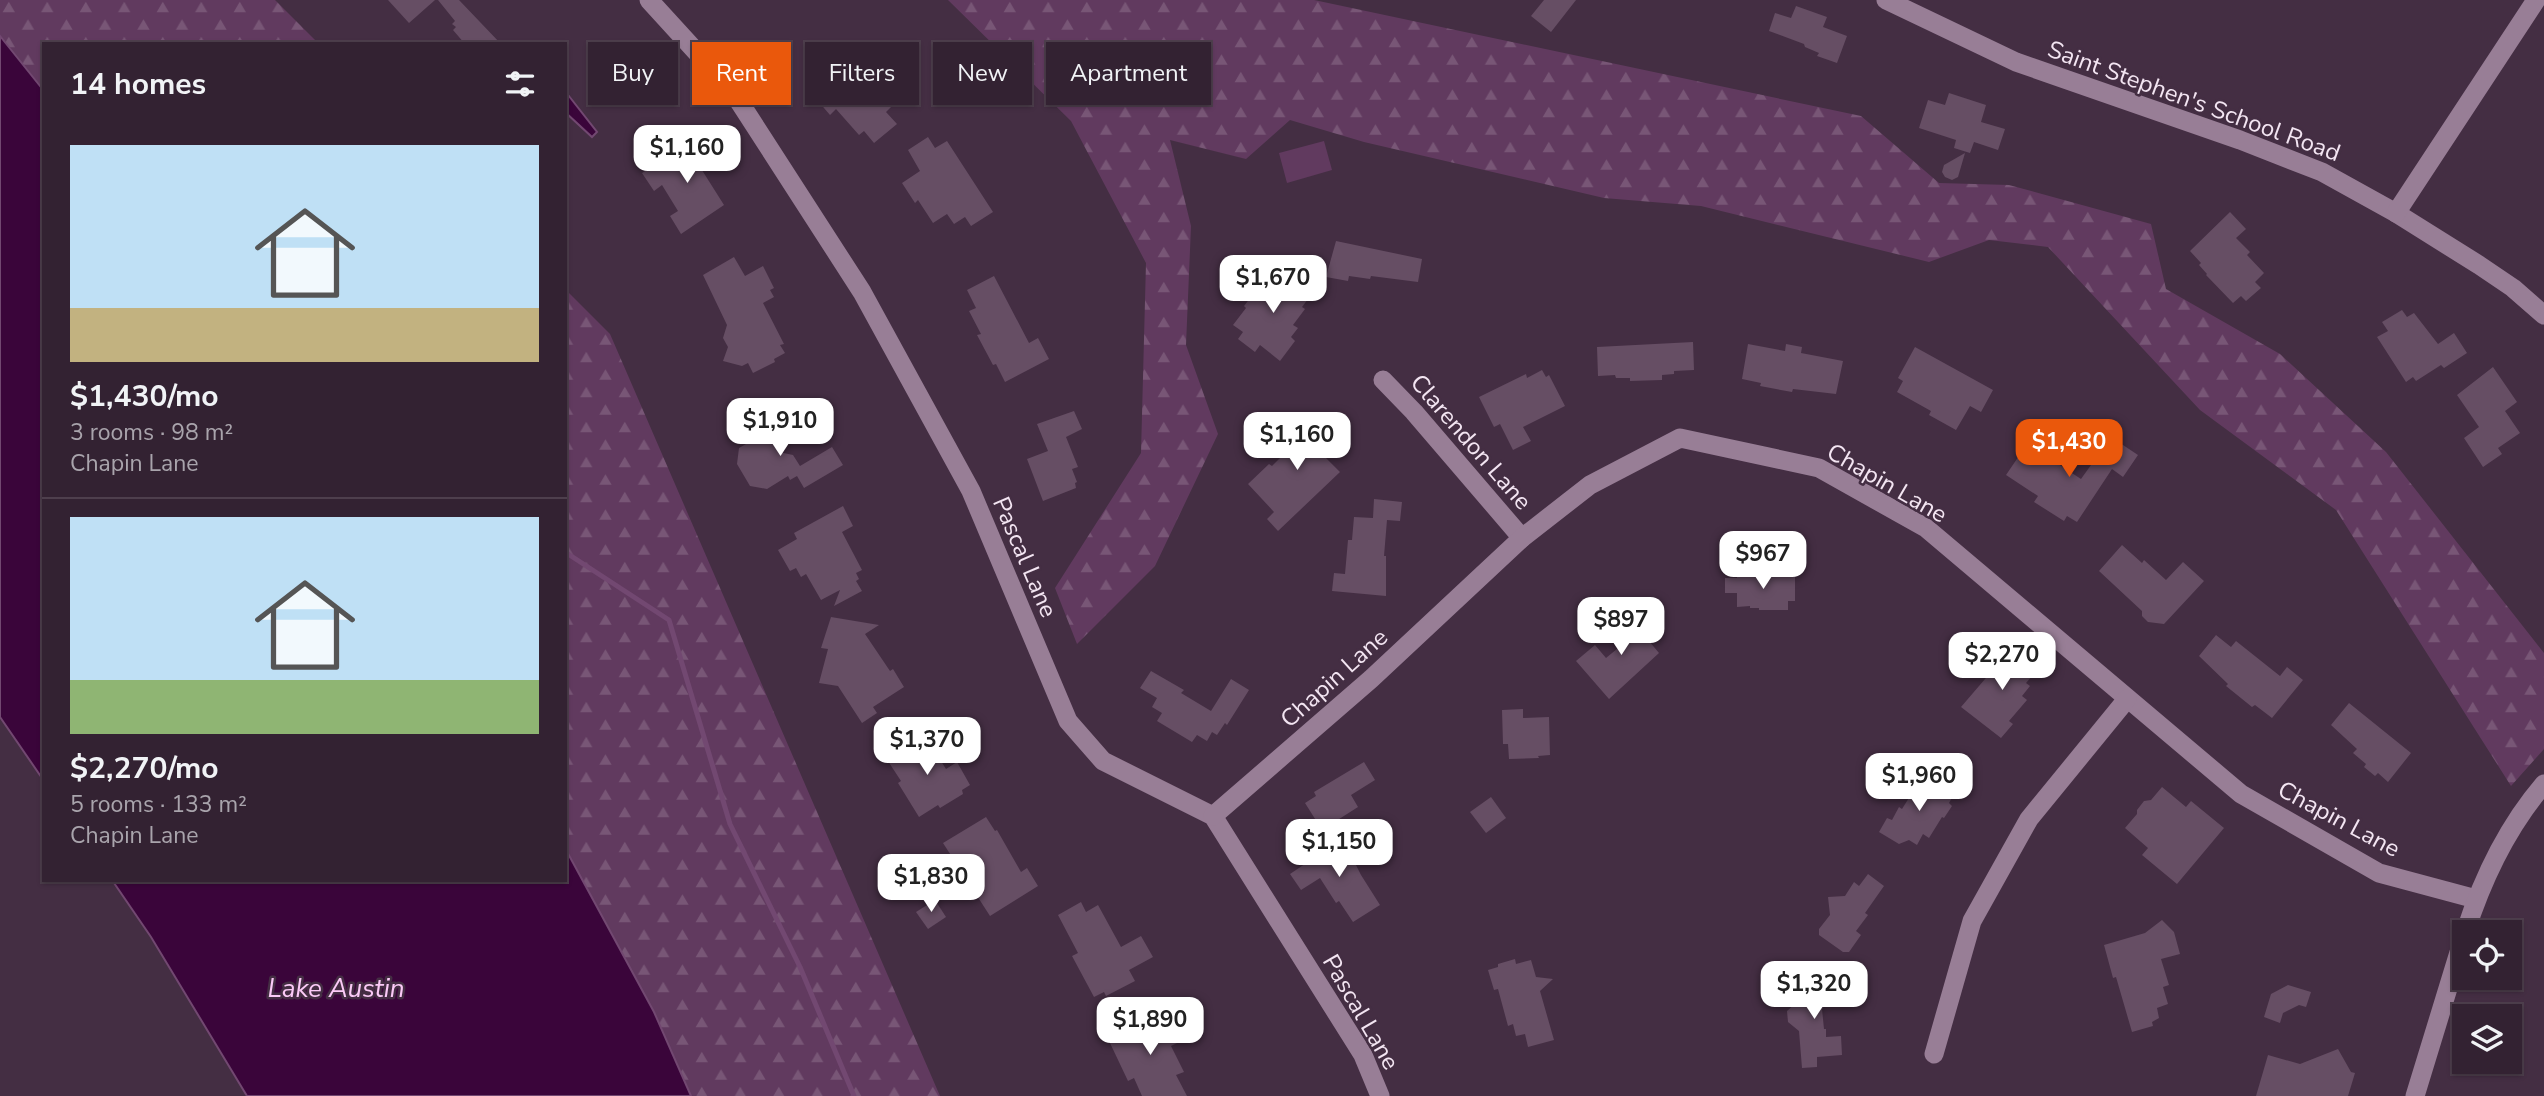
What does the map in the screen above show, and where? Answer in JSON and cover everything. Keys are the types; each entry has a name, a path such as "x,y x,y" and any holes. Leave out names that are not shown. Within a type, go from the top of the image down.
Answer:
{"street":[{"name":"Pascal Lane","path":"649,0 733,92 862,292 971,491 1068,721 1103,761 1213,816 1363,1055 1380,1096"},
{"name":"Saint Stephen's School Road","path":"1886,0 2016,62 2286,156 2322,172 2396,213 2513,288 2544,315"},
{"path":"2396,213 2536,0"},
{"name":"Clarendon Lane","path":"1382,380 1414,412 1522,538"},
{"name":"Chapin Lane","path":"1213,816 1371,679 1522,538 1590,485 1680,438 1819,468 1926,528 2241,794 2379,873 2476,899"},
{"path":"1934,1054 1972,921 2029,819 2127,699"},
{"path":"2469,920 2476,899 2521,810 2544,784"},
{"path":"2414,1096 2452,975"}],"green space":[{"path":"0,0 275,0 317,42 42,42 42,88 0,36"},
{"path":"948,0 1314,0 1861,116 1939,183 2009,185 2151,224 2166,289 2280,354 2386,452 2544,653 2544,749 2511,786 2336,510 2200,410 2048,247 1989,240 1929,262 1701,206 1604,198 1364,142 1290,120 1246,159 1170,140 1191,226 1186,345 1218,434 1155,566 1077,644 1055,588 1141,453 1146,263 1071,121 1055,105 1211,105 1211,42 1046,42 1046,96 1032,83 1032,42 991,42"},
{"path":"1324,141 1332,170 1287,183 1279,153"},
{"path":"567,291 610,334 940,1096 691,1096 654,1012 567,852"}],"water":[{"path":"0,36 42,88 42,778 0,717"},
{"path":"567,94 597,132 592,137 567,114"},
{"name":"Lake Austin","path":"567,852 654,1012 691,1096 247,1096 151,937 113,882 567,882"}],"building":[{"path":"388,0 435,0 409,23"},
{"path":"438,0 459,0 499,42 463,42 453,30 456,27 452,24 455,21"},
{"path":"1544,0 1576,0 1551,32 1531,16"},
{"path":"1796,6 1827,17 1823,27 1847,36 1837,63 1817,56 1819,53 1804,44 1769,31 1775,13 1791,18"},
{"path":"1949,93 1986,105 1981,122 2005,129 1998,150 1974,142 1970,153 1954,148 1956,140 1919,128 1928,100 1945,105"},
{"path":"821,105 891,105 886,112 897,124 874,143 864,131 859,135 836,109 830,115"},
{"path":"928,137 935,148 947,141 993,212 971,226 965,217 954,224 947,214 933,223 918,200 915,203 902,183 920,171 908,150"},
{"path":"705,138 717,156 700,167 724,205 681,234 670,216 678,211 662,185 654,191 642,173"},
{"path":"1965,153 1958,177 1952,180 1945,177 1942,172 1944,165"},
{"path":"2230,212 2246,229 2236,238 2250,252 2247,255 2264,273 2255,282 2261,288 2246,301 2241,296 2233,303 2206,275 2199,265 2201,263 2190,251"},
{"path":"1336,241 1422,259 1418,282 1371,276 1370,279 1349,276 1348,281 1326,277"},
{"path":"734,257 745,276 763,266 774,288 770,290 774,297 763,303 784,344 780,345 785,353 774,359 775,362 753,373 748,363 742,366 723,361 728,347 723,338 727,325 703,275"},
{"path":"1275,266 1311,295 1293,325 1298,328 1291,337 1295,341 1280,361 1260,345 1255,352 1238,339 1243,332 1233,325"},
{"path":"994,276 1029,343 1038,338 1049,359 1005,382 977,335 981,334 969,311 976,308 967,290"},
{"path":"2402,310 2407,317 2414,313 2438,344 2454,333 2467,353 2444,368 2441,365 2416,381 2413,377 2406,382 2377,337 2388,331 2382,322"},
{"path":"1693,342 1694,370 1674,371 1674,374 1662,375 1662,380 1630,381 1630,378 1616,378 1615,375 1598,376 1597,347"},
{"path":"1748,344 1785,351 1786,344 1802,347 1801,353 1843,361 1836,394 1793,389 1792,392 1760,386 1761,383 1742,379"},
{"path":"1915,347 1993,390 1981,412 1970,406 1956,430 1929,415 1931,411 1897,392 1903,381 1898,378"},
{"path":"2493,367 2517,402 2505,411 2520,433 2498,448 2502,454 2483,467 2464,438 2479,427 2457,395"},
{"path":"1542,370 1546,377 1549,375 1565,406 1523,427 1531,441 1513,450 1500,424 1494,427 1479,397 1526,374 1527,378"},
{"path":"785,407 792,420 769,434 779,452 793,455 800,466 832,447 843,465 804,488 797,476 790,480 788,476 767,489 750,486 737,464 739,448 760,436 753,426"},
{"path":"1074,411 1082,429 1066,437 1078,467 1072,469 1077,482 1076,488 1043,501 1027,459 1048,451 1037,424"},
{"path":"1318,413 1334,430 1322,446 1329,454 1326,458 1340,472 1278,531 1267,519 1274,512 1248,484 1292,446 1285,439 1308,417 1311,420"},
{"path":"2111,437 2138,455 2123,477 2112,469 2077,522 2067,516 2064,521 2034,502 2038,496 2006,475 2023,450 2039,461 2043,454 2081,479"},
{"path":"1374,499 1402,502 1400,521 1387,520 1384,556 1386,596 1332,591 1334,573 1345,574 1348,540 1352,540 1354,517 1373,518"},
{"path":"843,506 853,526 842,532 862,570 856,573 859,579 856,581 862,591 834,606 840,590 821,600 806,574 801,577 796,568 790,571 778,550 797,539 794,533"},
{"path":"2122,545 2166,580 2183,562 2204,581 2164,624 2148,622 2142,616 2142,611 2099,571"},
{"path":"1737,575 1795,576 1795,601 1788,601 1788,610 1737,607 1737,593 1725,593 1725,578 1737,578"},
{"path":"1638,610 1653,627 1644,635 1659,653 1609,699 1576,661 1595,645 1606,658 1629,639 1619,627"},
{"path":"831,617 879,625 865,634 904,687 873,707 877,713 862,723 838,686 819,683 828,649 821,648"},
{"path":"2216,635 2231,647 2236,641 2280,676 2287,667 2303,680 2272,718 2255,705 2252,707 2226,686 2228,684 2199,656"},
{"path":"2015,644 2035,660 2026,670 2033,675 2026,683 2030,686 2022,696 2027,700 2009,721 2013,724 2001,738 1961,707"},
{"path":"1151,671 1184,690 1181,693 1211,711 1231,679 1249,690 1227,725 1225,723 1217,735 1212,732 1207,741 1197,735 1192,742 1157,721 1162,713 1152,707 1157,698 1140,688"},
{"path":"2349,703 2411,753 2388,782 2378,773 2375,776 2364,767 2366,764 2353,753 2357,749 2331,725"},
{"path":"1523,709 1523,718 1549,717 1550,755 1509,759 1508,744 1503,744 1502,710"},
{"path":"927,739 946,769 957,762 970,785 962,790 963,794 919,817 886,758 915,740 918,745"},
{"path":"1364,762 1375,780 1351,795 1358,807 1325,828 1320,820 1317,822 1305,803 1316,796 1314,792"},
{"path":"1922,777 1937,786 1939,782 1952,790 1950,792 1954,794 1949,803 1952,806 1929,838 1923,834 1917,845 1909,840 1899,844 1879,832 1887,818 1892,820 1899,807 1902,809"},
{"path":"2162,787 2186,807 2191,801 2224,828 2177,884 2142,855 2148,848 2125,828 2144,801 2151,800"},
{"path":"1491,797 1506,818 1486,833 1470,812"},
{"path":"986,817 995,831 997,830 1021,872 1027,868 1038,886 990,916 943,843"},
{"path":"1345,837 1359,860 1355,863 1361,875 1380,905 1353,922 1339,901 1336,903 1320,878 1301,890 1290,874"},
{"path":"1868,874 1884,886 1856,931 1861,935 1849,952 1843,952 1819,935 1819,929 1830,915 1828,897 1845,896 1854,882 1859,886"},
{"path":"935,900 946,917 928,929 916,912"},
{"path":"1081,902 1086,912 1098,905 1121,947 1141,936 1153,957 1129,970 1135,981 1106,996 1104,992 1094,997 1072,956 1078,953 1058,915"},
{"path":"2162,920 2174,932 2180,954 2161,959 2169,985 2163,987 2168,1004 2157,1008 2159,1018 2152,1022 2153,1026 2132,1032 2104,945 2145,933"},
{"path":"1515,959 1516,964 1531,960 1536,977 1553,979 1540,991 1554,1040 1528,1047 1525,1034 1516,1036 1513,1024 1508,1026 1498,989 1494,990 1488,970"},
{"path":"1825,974 1840,987 1822,1009 1824,1029 1826,1037 1841,1036 1842,1055 1817,1057 1817,1067 1802,1068 1799,1031 1788,1022 1787,1011 1805,995 1798,989 1810,975 1818,981"},
{"path":"2288,985 2311,992 2306,1007 2299,1005 2283,1013 2280,1023 2264,1017 2271,994"},
{"path":"1135,1012 1142,1026 1146,1024 1150,1032 1174,1020 1183,1040 1171,1046 1184,1072 1176,1075 1187,1096 1142,1096 1134,1078 1128,1081 1110,1043 1122,1037 1115,1022"},
{"path":"2338,1049 2351,1072 2355,1073 2348,1096 2256,1096 2268,1055 2300,1064"}],"waterway":[{"path":"567,553 669,620 730,824 800,967 854,1096"}]}
